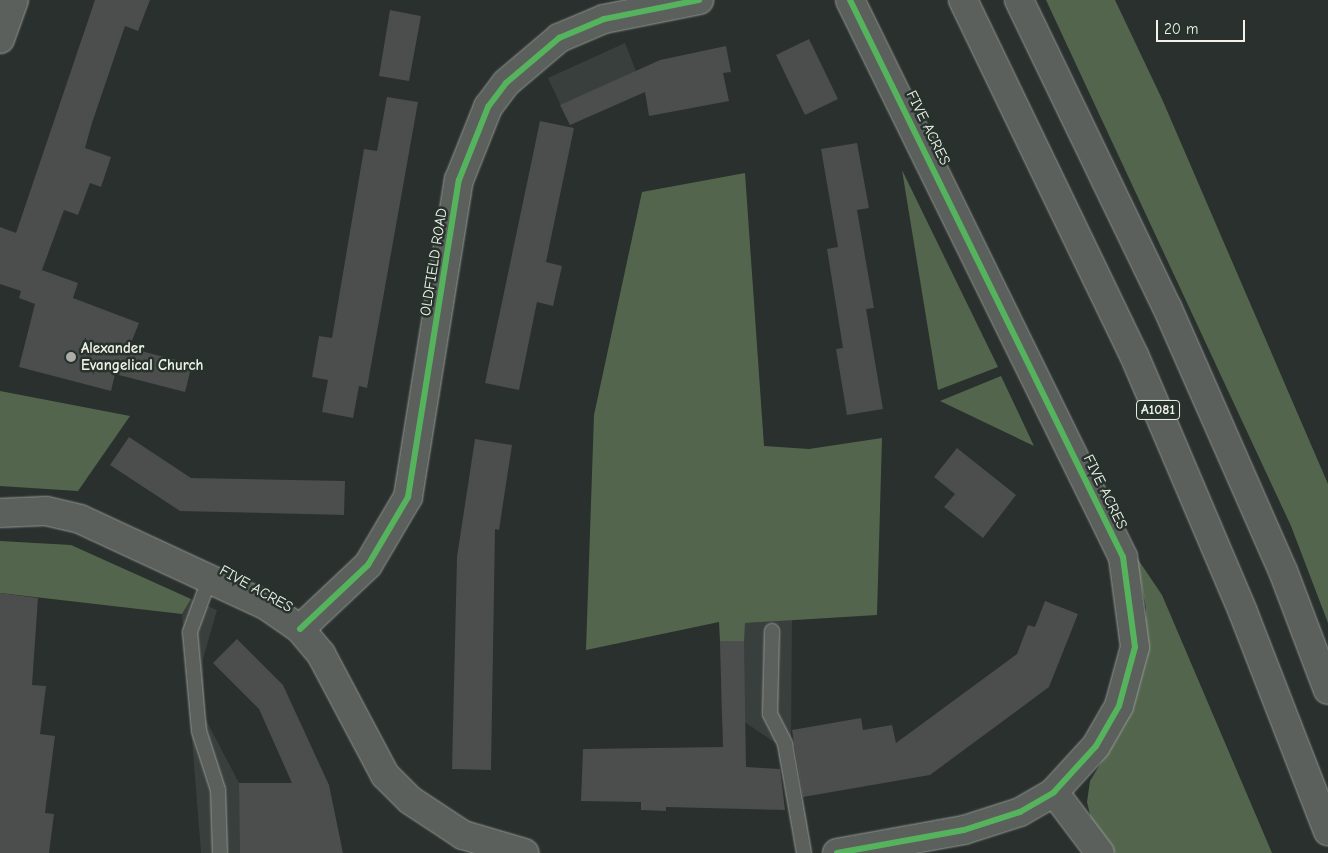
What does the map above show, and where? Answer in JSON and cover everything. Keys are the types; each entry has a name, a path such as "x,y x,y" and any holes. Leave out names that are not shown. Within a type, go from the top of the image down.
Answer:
{"street":[{"path":"0,39 14,0"},
{"name":"OLDFIELD ROAD","path":"300,629 368,566 408,497 460,180 488,107 506,82 559,38 604,19 699,0"},
{"name":"FIVE ACRES","path":"837,853 964,830 1020,812 1054,792 1096,746 1119,706 1130,672 1135,647 1133,607 1123,557 850,0"},
{"name":"A1081","path":"963,0 1134,355 1244,612 1328,831"},
{"path":"1019,0 1167,307 1283,571 1328,690"},
{"name":"FIVE ACRES","path":"0,513 46,511 80,519 210,577 266,606 300,629 332,674 385,775 434,818 463,835 524,853"},
{"path":"1054,792 1100,853"}],"lane":[{"path":"210,577 190,632 199,730 218,790 220,853"},
{"path":"772,631 770,714 785,744 804,853"}],"shaded area":[{"path":"625,43 644,92 570,125 548,78"},
{"path":"191,599 217,610 203,659 205,718 239,783 263,783 264,853 201,853 182,614"},
{"path":"792,620 791,746 808,829 793,827 777,744 746,723 722,723 720,641 745,623"}],"green space":[{"path":"1046,0 1115,0 1162,99 1328,484 1328,623 1291,526"},
{"path":"902,170 998,367 938,390"},
{"path":"745,173 764,446 809,449 882,438 877,615 745,623 744,641 720,641 719,622 586,650 594,415 642,192"},
{"path":"1001,376 1034,446 940,401"},
{"path":"0,391 130,416 78,491 0,486"},
{"path":"0,541 71,545 191,599 182,614 0,593"},
{"path":"1135,555 1162,595 1272,853 1115,853 1092,823 1087,802 1090,781 1113,743 1144,661 1146,607"}],"building":[{"path":"95,0 150,0 138,31 125,26 85,148 111,157 101,187 90,183 78,215 64,210 42,270 78,283 73,298 139,323 129,348 192,364 185,392 115,374 111,391 19,367 35,304 19,298 21,291 0,284 0,227 16,233"},
{"path":"390,10 421,16 409,81 379,76"},
{"path":"809,39 838,99 805,115 776,55"},
{"path":"726,46 731,72 723,73 729,101 649,116 645,92 570,125 560,105 660,60"},
{"path":"387,97 418,102 367,388 359,386 353,418 322,412 328,380 312,377 319,336 332,338 364,149 377,151"},
{"path":"540,121 574,128 546,262 562,266 553,306 537,302 519,390 485,383"},
{"path":"857,143 869,208 857,210 874,308 866,309 883,409 847,415 836,349 843,348 827,249 838,247 821,149"},
{"path":"129,437 191,478 345,481 344,515 180,511 110,465"},
{"path":"475,439 512,445 499,530 495,529 491,770 452,769 457,557"},
{"path":"957,448 1016,495 983,538 944,507 955,494 934,477"},
{"path":"0,593 38,598 32,685 46,686 40,734 55,736 45,813 54,814 49,853 0,853"},
{"path":"1045,601 1078,614 1049,687 930,775 803,797 792,730 861,718 863,730 892,725 896,743 1017,654 1028,625 1035,627"},
{"path":"237,639 283,685 329,785 343,853 240,853 239,783 292,783 259,709 213,663"},
{"path":"720,641 744,641 746,767 780,769 785,810 666,807 666,811 641,810 641,802 581,801 583,749 723,747"}],"cycle path":[{"path":"300,629 368,565 408,497 459,180 488,107 506,83 559,38 604,19 699,0"},
{"path":"837,853 964,830 1020,812 1054,792 1096,746 1119,706 1135,647 1123,557 850,0"}],"place":[{"name":"Alexander Evangelical Church","path":"71,357"}]}
